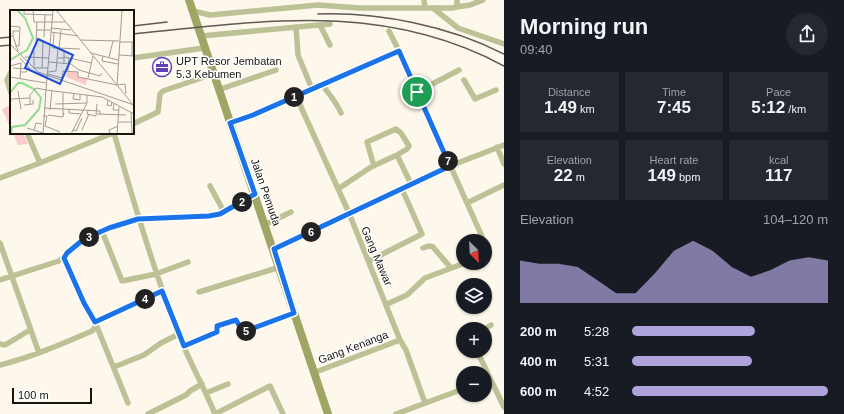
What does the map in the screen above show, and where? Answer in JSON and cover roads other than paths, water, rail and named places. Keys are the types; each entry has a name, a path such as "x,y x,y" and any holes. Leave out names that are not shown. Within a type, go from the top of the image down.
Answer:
{"main road":[{"name":"Jalan Pemuda","path":"189,0 218,90 266,224 313,373 328,414"}],"street":[{"path":"424,0 425,8"},
{"path":"457,0 457,7"},
{"path":"193,11 210,15 318,6 433,8 470,5 483,0"},
{"path":"433,8 458,28 504,44"},
{"path":"201,36 330,24"},
{"path":"320,25 330,45"},
{"path":"296,27 298,54 312,89"},
{"path":"390,31 481,234"},
{"path":"134,58 204,48"},
{"path":"230,123 253,115 399,51"},
{"path":"218,90 276,70"},
{"path":"417,92 459,70"},
{"path":"10,74 7,80 10,90"},
{"path":"134,124 158,112 160,94 163,91 213,74"},
{"path":"464,80 475,99 496,90"},
{"path":"322,84 330,97 335,100 341,113"},
{"name":"Gang Mawar","path":"296,96 349,213 387,304 400,340 406,350 425,403"},
{"path":"338,190 374,166 407,149 408,146 401,133 396,129 367,142 374,166"},
{"path":"27,134 40,163"},
{"path":"0,178 112,134"},
{"path":"114,134 138,219 162,291 184,346 215,414 270,386 283,414"},
{"path":"274,249 450,166 504,145"},
{"path":"497,147 504,164"},
{"path":"397,155 411,184"},
{"path":"467,203 504,185"},
{"path":"210,186 224,212"},
{"path":"368,261 422,234 402,188"},
{"path":"0,280 59,262 80,243 102,231 138,219 209,216 224,212 255,194"},
{"path":"266,224 291,212"},
{"path":"102,231 122,281 156,274 188,262"},
{"path":"0,243 39,353"},
{"path":"423,248 429,246 433,247 451,268"},
{"path":"64,258 84,303 95,322 128,403"},
{"path":"387,304 407,295 425,278 456,266"},
{"path":"199,292 280,267"},
{"path":"95,322 162,291"},
{"path":"184,346 217,332 217,326 236,320 243,332 294,313"},
{"path":"0,365 39,353 92,331 95,328 95,322"},
{"path":"0,344 4,345 30,330"},
{"path":"114,367 144,355 162,342 179,334"},
{"name":"Gang Kenanga","path":"313,373 400,340"},
{"path":"148,414 186,396 190,390 202,384"},
{"path":"206,393 228,384"},
{"path":"492,388 504,407"},
{"path":"396,414 456,392"}],"railway":[{"path":"318,14 365,15 414,23 460,36 483,44 504,54"},
{"path":"134,34 229,24 276,21 322,21 368,24 413,32 459,45 504,66"},
{"path":"134,26 167,22"},
{"path":"0,38 10,37"},
{"path":"0,46 10,45"}],"place":[{"name":"UPT Resor Jembatan 5.3 Kebumen","path":"162,67"}]}
